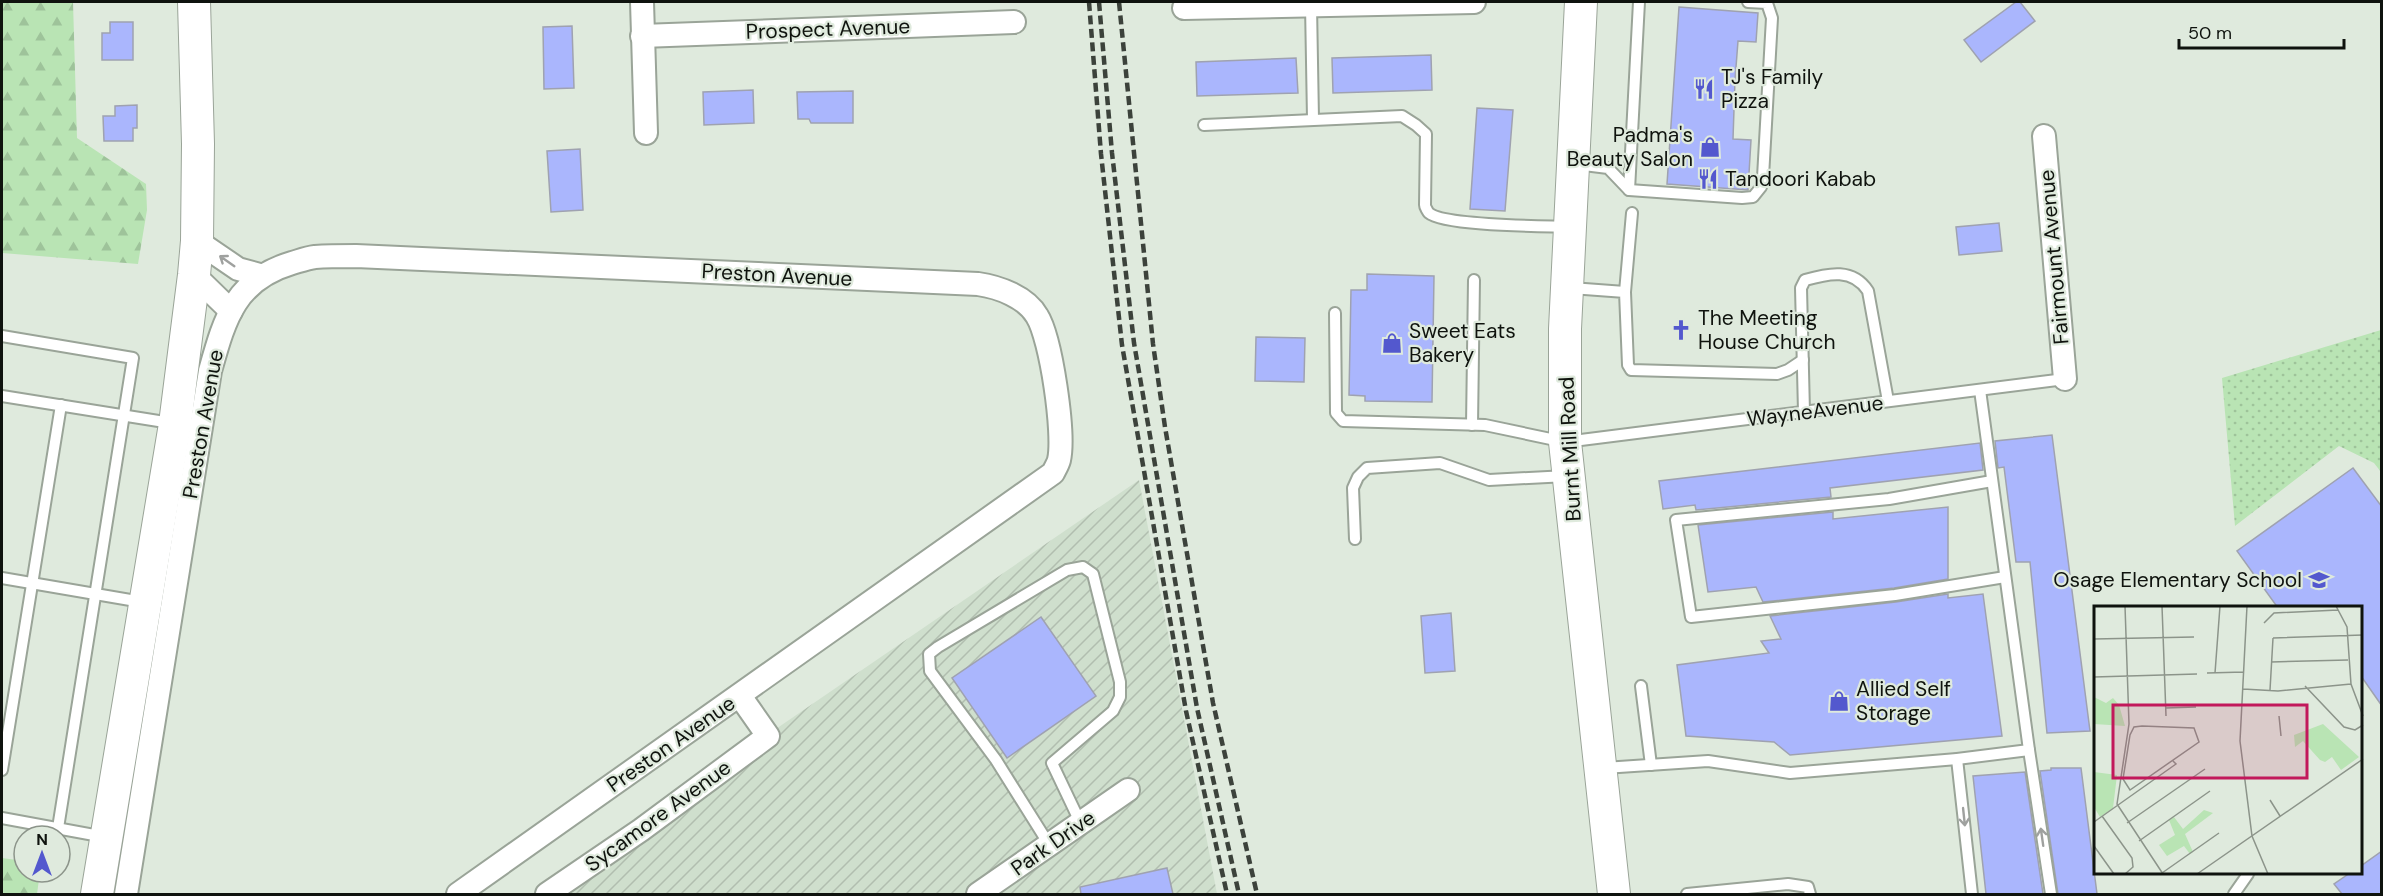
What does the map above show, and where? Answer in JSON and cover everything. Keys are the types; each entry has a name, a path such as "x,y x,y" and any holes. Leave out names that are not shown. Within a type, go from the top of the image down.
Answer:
{"street":[{"name":"Preston Avenue","path":"97,894 175,424 194,275 197,241 198,144 194,2"},
{"path":"642,2 646,133"},
{"path":"1184,8 1474,2"},
{"name":"Burnt Mill Road","path":"1581,2 1567,288 1565,442 1614,894"},
{"name":"Prospect Avenue","path":"642,36 1014,22"},
{"name":"Fairmount Avenue","path":"2044,136 2065,379"},
{"path":"197,241 238,269 260,276"},
{"name":"Preston Avenue","path":"126,894 210,371 222,328 245,290 260,276 313,257 368,256 978,284 991,286 1013,295 1037,315 1046,336 1058,408 1059,461 1053,473 458,894"},
{"path":"194,275 231,311"},
{"name":"Sycamore Avenue","path":"547,894 641,830 768,736 740,696"},
{"name":"Park Drive","path":"978,894 1128,790"}],"lane":[{"path":"1629,190 1639,2"},
{"path":"1574,164 1608,168 1629,190 1753,197 1761,187 1772,18 1767,3 1748,2"},
{"path":"1311,5 1313,119"},
{"path":"1204,124 1402,116 1416,124 1425,134 1425,205 1429,213 1440,219 1491,224 1570,227"},
{"path":"1632,213 1625,292 1628,365 1631,370 1777,374 1803,360"},
{"path":"1804,412 1801,288 1805,280 1818,276 1850,274 1861,280 1868,291 1888,401"},
{"path":"1472,425 1474,280"},
{"path":"1567,288 1625,292"},
{"name":"WayneAvenue","path":"1335,313 1336,413 1343,421 1485,425 1565,442 2065,379"},
{"path":"2,336 133,358 59,824"},
{"path":"1980,390 2050,894"},
{"path":"2,396 175,424"},
{"path":"2,770 61,405"},
{"path":"1355,539 1353,488 1358,477 1367,468 1440,463 1489,480 1569,476"},
{"path":"1992,481 1889,499 1676,520 1691,617 1895,595 2006,577"},
{"path":"1050,846 996,760 930,671 929,654 1067,570 1083,567 1093,574 1120,682 1120,697 1113,711 1052,763 1081,824"},
{"path":"2,578 145,602"},
{"path":"1641,686 1651,765"},
{"path":"1600,768 1708,761 1790,773 1957,759 2029,750"},
{"path":"1957,759 1972,894"},
{"path":"2,818 36,824"},
{"path":"72,831 106,837"},
{"path":"2234,894 2247,875"},
{"path":"1687,894 1788,884 1808,887 1810,894"}],"shaded area":[{"path":"1139,480 1217,894 535,894"}],"green space":[{"path":"2,2 73,2 77,138 146,184 147,210 138,264 2,253"},
{"path":"2381,330 2381,472 2374,463 2339,446 2235,526 2222,378"},
{"path":"2,858 12,859 12,884 38,884 37,894 2,894"}],"building":[{"path":"2016,2 2020,2 2035,21 1981,62 1964,40"},
{"path":"1679,7 1758,13 1756,42 1738,41 1735,80 1733,139 1751,140 1748,190 1667,184"},
{"path":"110,22 133,22 133,60 102,60 102,33 110,33"},
{"path":"572,26 574,88 544,89 543,27"},
{"path":"1431,55 1432,90 1333,93 1332,58"},
{"path":"1296,58 1298,93 1197,96 1196,62"},
{"path":"753,90 754,123 704,125 703,92"},
{"path":"853,91 853,123 811,123 809,119 798,119 797,92"},
{"path":"137,105 137,128 133,128 133,141 104,141 103,116 115,116 115,106"},
{"path":"1477,108 1513,110 1505,211 1470,209"},
{"path":"580,149 583,210 551,212 547,151"},
{"path":"1999,223 2002,251 1959,255 1956,227"},
{"name":"Sweet Eats Bakery","path":"1367,274 1434,276 1432,402 1365,401 1365,396 1349,395 1351,290 1367,290"},
{"path":"1256,337 1305,338 1304,382 1255,381"},
{"path":"2052,435 2090,731 2047,733 2030,562 2016,562 2004,467 1998,468 1995,441"},
{"path":"1980,443 1983,470 1830,488 1831,497 1696,510 1695,505 1663,509 1659,481"},
{"name":"Osage Elementary School","path":"2353,468 2382,507 2382,706 2362,677 2362,606 2277,606 2237,551"},
{"path":"1948,507 1948,579 1894,588 1763,602 1756,587 1708,592 1698,525 1833,512 1833,519"},
{"name":"Allied Self Storage","path":"1948,594 1948,598 1983,594 2002,736 1790,755 1774,742 1686,736 1677,665 1769,653 1761,641 1781,639 1770,616"},
{"path":"1451,613 1455,671 1425,673 1421,616"},
{"path":"1041,617 1096,696 1007,758 952,678"},
{"path":"2051,768 2081,768 2097,894 2058,894 2040,771 2051,770"},
{"path":"2025,772 2043,894 1986,894 1973,776"},
{"path":"2382,851 2382,894 2342,894 2334,884 2347,875 2362,875 2362,865"},
{"path":"1167,868 1173,894 1081,894 1080,887"}],"railway":[{"path":"1089,2 1101,154 1122,345 1186,711 1227,894"},
{"path":"1099,2 1112,153 1134,343 1197,708 1239,894"},
{"path":"1119,2 1153,344 1165,427 1213,703 1257,894"}],"place":[{"name":"TJ's Family Pizza","path":"1704,89"},
{"name":"Padma's Beauty Salon","path":"1710,147"},
{"name":"Tandoori Kabab","path":"1708,179"},
{"name":"The Meeting House Church","path":"1681,330"},
{"name":"Sweet Eats Bakery","path":"1392,343"},
{"name":"Osage Elementary School","path":"2319,580"},
{"name":"Allied Self Storage","path":"1839,701"}]}
